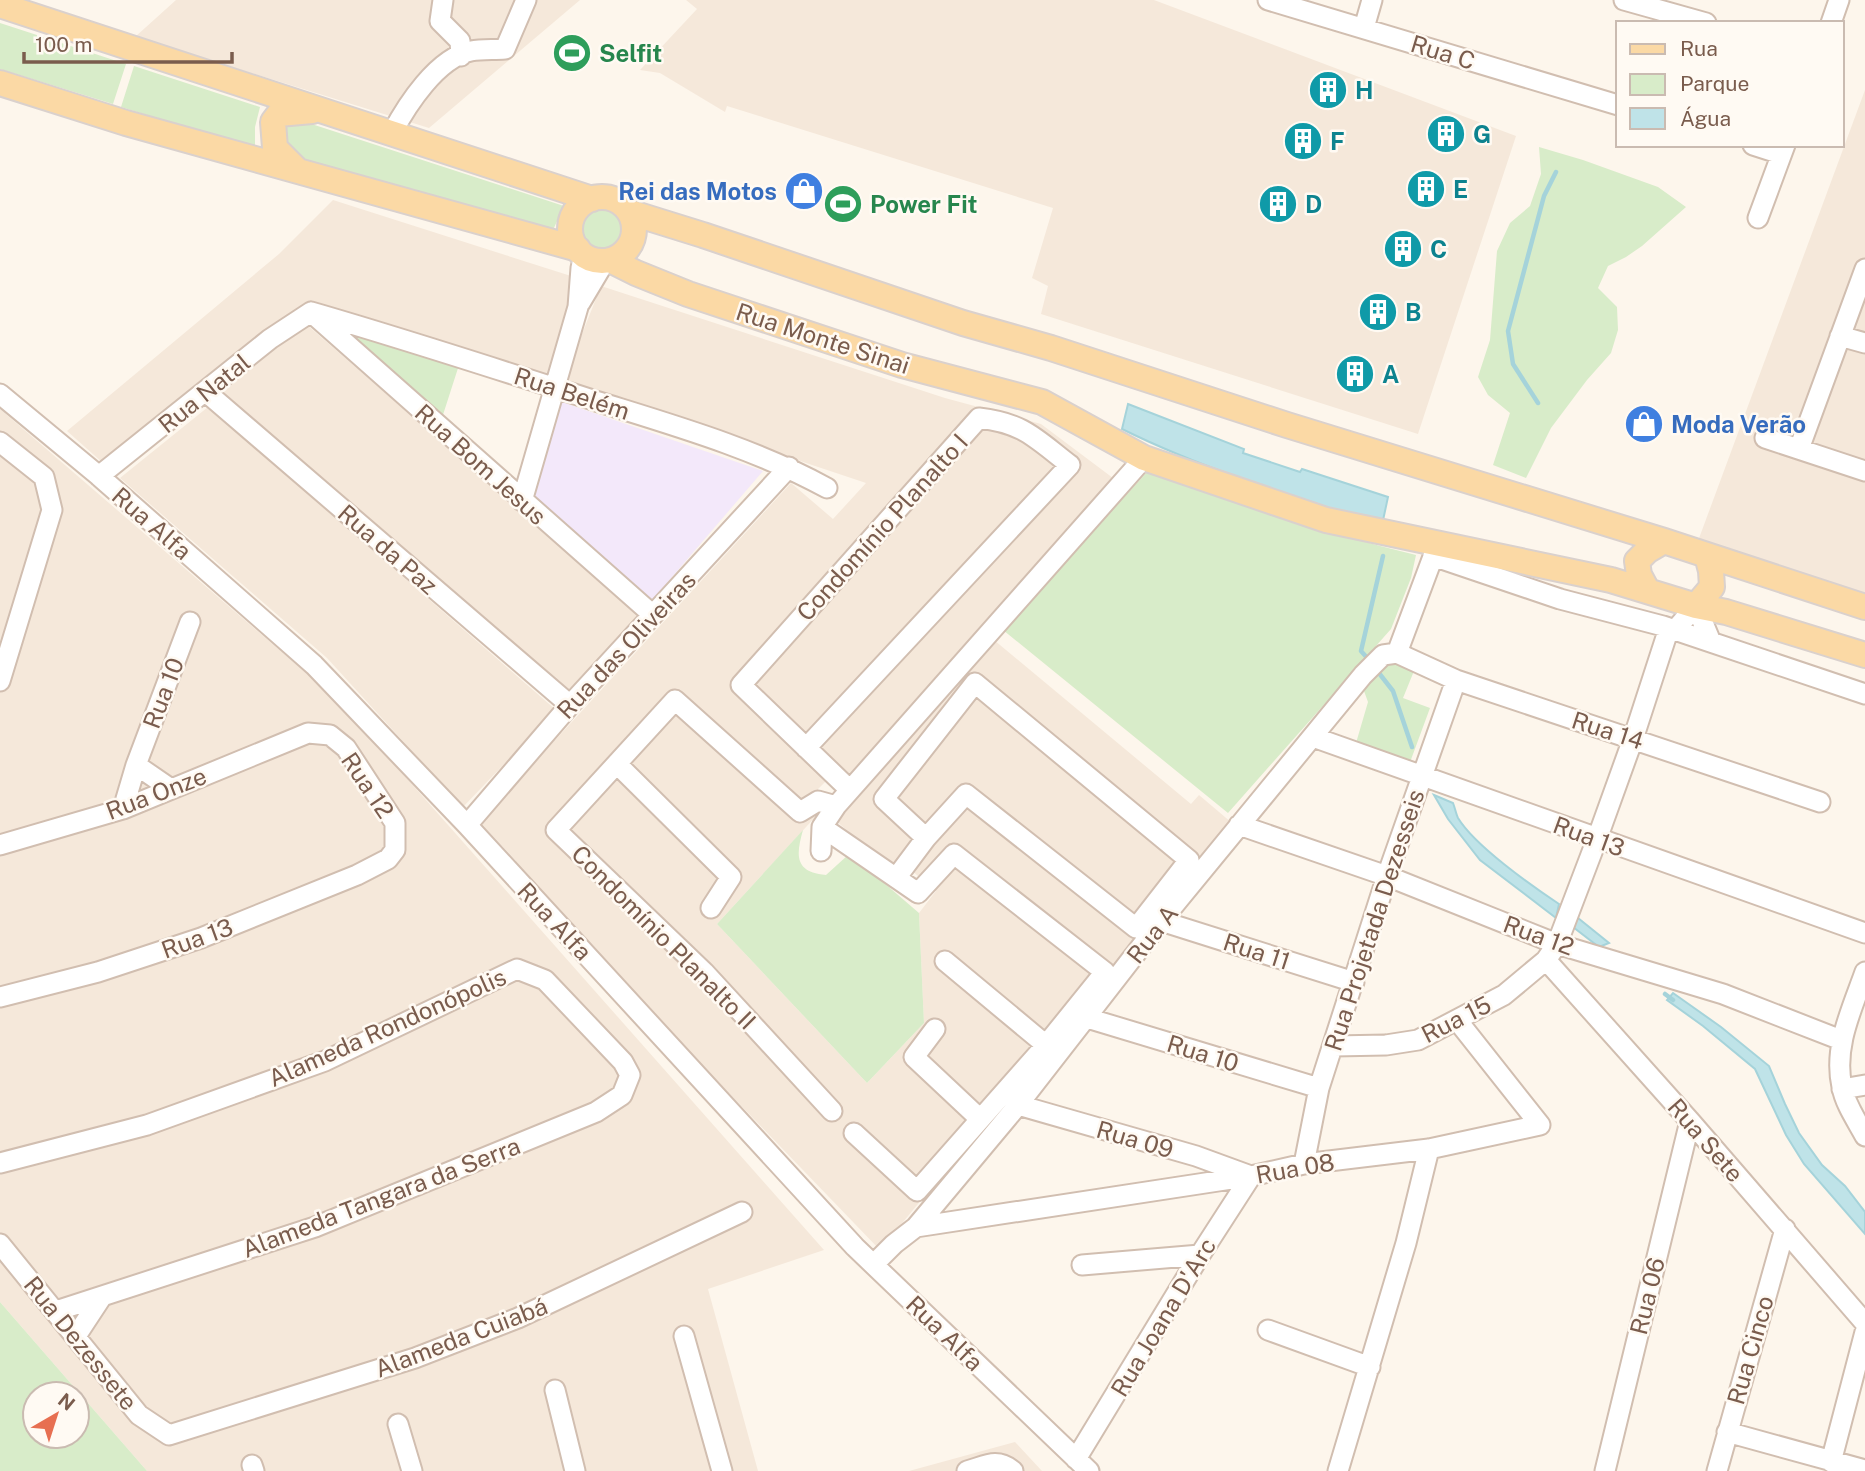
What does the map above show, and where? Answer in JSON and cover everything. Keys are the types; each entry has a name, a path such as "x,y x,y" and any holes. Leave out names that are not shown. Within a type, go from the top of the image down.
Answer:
{"main road":[{"path":"16,6 592,199 609,198 617,201 629,212 633,221 632,240 620,255 594,256 571,235 572,220 579,207 592,199"},
{"name":"Rua Monte Sinai","path":"0,83 126,123 594,256 688,294 902,366 1042,402 1144,458 1326,520 1435,550 1646,588"},
{"path":"298,172 275,148 273,122 279,114 288,112 323,111"},
{"path":"629,212 963,323 1052,348 1865,607"},
{"path":"1664,541 1637,561 1639,575 1646,588 1696,606 1727,612 1865,655"},
{"path":"1696,606 1712,585 1707,556"}],"street":[{"path":"443,0 440,21 460,41 461,56"},
{"path":"401,136 421,89 451,61 470,51 505,49 526,0"},
{"name":"Rua C","path":"1268,0 1616,103"},
{"path":"1364,28 1372,0"},
{"path":"1624,0 1699,21"},
{"path":"1832,21 1839,0"},
{"path":"1758,218 1783,149"},
{"path":"522,501 578,307 581,268 594,256"},
{"path":"1799,449 1865,269"},
{"name":"Rua Belém","path":"311,312 412,341 671,425 789,467 827,488"},
{"name":"Rua Natal","path":"99,476 270,339 311,312"},
{"name":"Rua Bom Jesus","path":"311,312 653,615"},
{"path":"1840,336 1865,343"},
{"name":"Rua da Paz","path":"206,392 570,705"},
{"name":"Rua Alfa","path":"0,394 99,476 314,665 467,825 874,1264 1083,1465"},
{"name":"Condomínio Planalto I","path":"806,748 1070,466 1022,428 1000,420 979,418 741,685 806,748 850,790"},
{"path":"1765,438 1865,471"},
{"path":"0,442 44,477 52,510 0,681"},
{"path":"821,851 822,827 836,806 1144,458"},
{"name":"Rua das Oliveiras","path":"467,825 570,705 789,467"},
{"path":"1390,654 1435,550 1560,599 1669,628 1865,694"},
{"path":"1646,588 1669,628"},
{"path":"1696,606 1711,642"},
{"name":"Rua 15","path":"1334,1046 1386,1045 1418,1040 1504,995 1559,935 1633,739 1669,628 1696,606"},
{"name":"Rua 10","path":"123,808 136,765 190,622"},
{"name":"Rua A","path":"874,1264 916,1227 1018,1105 1161,921 1363,675 1390,654"},
{"name":"Rua 14","path":"1390,654 1456,680 1821,802"},
{"name":"Rua Projetada Dezesseis","path":"1304,1164 1319,1088 1420,777 1456,680"},
{"path":"896,878 926,838 966,794 1136,928 1189,860 975,683 884,799 926,838"},
{"name":"Condomínio Planalto II","path":"832,1111 704,972 556,830 675,700 800,813 818,801 836,806"},
{"name":"Rua Onze","path":"0,845 123,808 308,733"},
{"name":"Rua 12","path":"308,733 330,735 346,748 395,823 395,850 387,859"},
{"name":"Rua 13","path":"1313,737 1865,933"},
{"path":"617,764 732,877 711,908"},
{"path":"136,765 171,789"},
{"name":"Rua 12","path":"1239,825 1559,935 1841,1040"},
{"path":"822,827 918,893 954,854 1105,972 917,1191 854,1133"},
{"name":"Rua 13","path":"0,997 98,972 201,938 357,875 387,859"},
{"name":"Rua 11","path":"1161,921 1353,982"},
{"name":"Rua Sete","path":"1559,935 1690,1121 1865,1323"},
{"path":"945,961 1045,1045"},
{"name":"Alameda Rondonópolis","path":"0,1163 148,1125 325,1061 517,969 545,980 623,1062"},
{"path":"1865,972 1841,1040 1839,1066 1842,1089 1865,1136"},
{"name":"Rua 10","path":"1087,1018 1319,1088"},
{"name":"Rua 08","path":"916,1227 1251,1176 1304,1164 1429,1149 1540,1125 1457,1020"},
{"path":"935,1029 914,1057 979,1118"},
{"name":"Alameda Tangara da Serra","path":"56,1311 315,1227 596,1112 622,1095 630,1075 623,1062"},
{"path":"1842,1089 1865,1085"},
{"name":"Rua 09","path":"1018,1105 1196,1156 1251,1176"},
{"name":"Rua 06","path":"1605,1471 1690,1121"},
{"path":"1338,1471 1406,1243 1429,1149"},
{"name":"Rua Joana D'Arc","path":"1083,1465 1200,1255 1251,1176"},
{"name":"Alameda Cuiabá","path":"169,1435 415,1358 517,1318 742,1212"},
{"name":"Rua Cinco","path":"1717,1471 1785,1229"},
{"name":"Rua Dezessete","path":"0,1244 139,1415 169,1435"},
{"path":"1082,1265 1200,1255"},
{"path":"76,1336 100,1298"},
{"path":"1268,1331 1370,1367"},
{"path":"1831,1462 1865,1332"},
{"path":"684,1336 722,1471"},
{"path":"555,1390 575,1471"},
{"path":"398,1424 412,1471"},
{"path":"1727,1432 1865,1470"},
{"path":"970,1470 998,1462 1013,1471"},
{"path":"970,1470 993,1468 1001,1471"}],"shaded area":[{"path":"176,0 580,0 429,128 135,37"},
{"path":"686,0 1154,0 1516,136 1418,434 1041,314 1048,286 1032,278 1053,208 727,106 725,112 660,73 640,70 697,9"},
{"path":"1865,90 1865,594 1698,541"},
{"path":"333,200 571,276 571,298 548,379 298,308 103,463 67,431 279,254"},
{"path":"601,286 945,398 1041,424 1117,481 844,781 827,780 818,789 818,814 717,924 867,1083 924,1023 919,913 936,891 899,860 891,868 835,820 994,640 1191,804 1199,795 1232,823 880,1250 511,867 516,861 480,822 791,483 833,519 866,483 563,382"},
{"path":"306,324 642,616 567,698 219,394"},
{"path":"556,400 763,471 648,605 526,502"},
{"path":"208,407 556,710 463,807 327,658 120,478"},
{"path":"0,409 313,679 371,738 824,1250 708,1289 758,1471 147,1471 91,1407 91,1380 68,1380 0,1302"},
{"path":"1015,1442 1042,1471 909,1471"}],"green space":[{"path":"0,23 126,64 113,104 0,69"},
{"path":"134,66 260,107 255,127 255,148 121,107"},
{"path":"290,117 564,206 553,230 291,159 280,125"},
{"path":"1539,147 1658,187 1686,207 1642,246 1608,266 1598,288 1617,307 1618,330 1611,353 1551,428 1526,478 1493,465 1510,413 1488,395 1478,377 1490,340 1497,251 1510,223 1530,206 1541,174"},
{"path":"602,207 618,213 624,229 618,245 602,251 586,245 580,229 586,213"},
{"path":"334,328 459,365 441,421"},
{"path":"1148,471 1281,517 1416,555 1411,578 1391,629 1228,813 1003,630"},
{"path":"1394,662 1414,671 1403,698 1430,708 1409,765 1356,743 1368,702 1364,691 1379,670"},
{"path":"803,830 799,854 800,861 808,870 826,875 848,855 855,858 919,913 924,1023 867,1083 717,924"},
{"path":"0,1302 68,1380 21,1380 21,1450 91,1450 91,1407 147,1471 0,1471"}],"water":[{"path":"1128,404 1244,449 1243,453 1388,497 1382,525 1283,493 1153,444 1122,429"},
{"path":"1434,795 1453,803 1458,818 1466,829 1490,853 1559,904 1556,918 1480,860 1448,819"},
{"path":"1578,918 1609,943 1599,947 1573,927"},
{"path":"1673,993 1769,1066 1799,1133 1822,1165 1845,1186 1865,1212 1865,1234 1804,1164 1786,1135 1755,1069 1667,1000"}],"waterway":[{"path":"1538,403 1513,364 1508,331 1544,196 1556,172"},
{"path":"1370,661 1361,651 1383,556"},
{"path":"1375,668 1393,691 1412,747"},
{"path":"1665,994 1673,1000"}],"place":[{"name":"Selfit","path":"572,53"},
{"name":"H","path":"1328,90"},
{"name":"G","path":"1446,134"},
{"name":"F","path":"1303,141"},
{"name":"E","path":"1426,189"},
{"name":"Rei das Motos","path":"804,191"},
{"name":"Power Fit","path":"843,204"},
{"name":"D","path":"1278,204"},
{"name":"C","path":"1403,249"},
{"name":"B","path":"1378,312"},
{"name":"A","path":"1355,374"},
{"name":"Moda Verão","path":"1644,424"}]}
